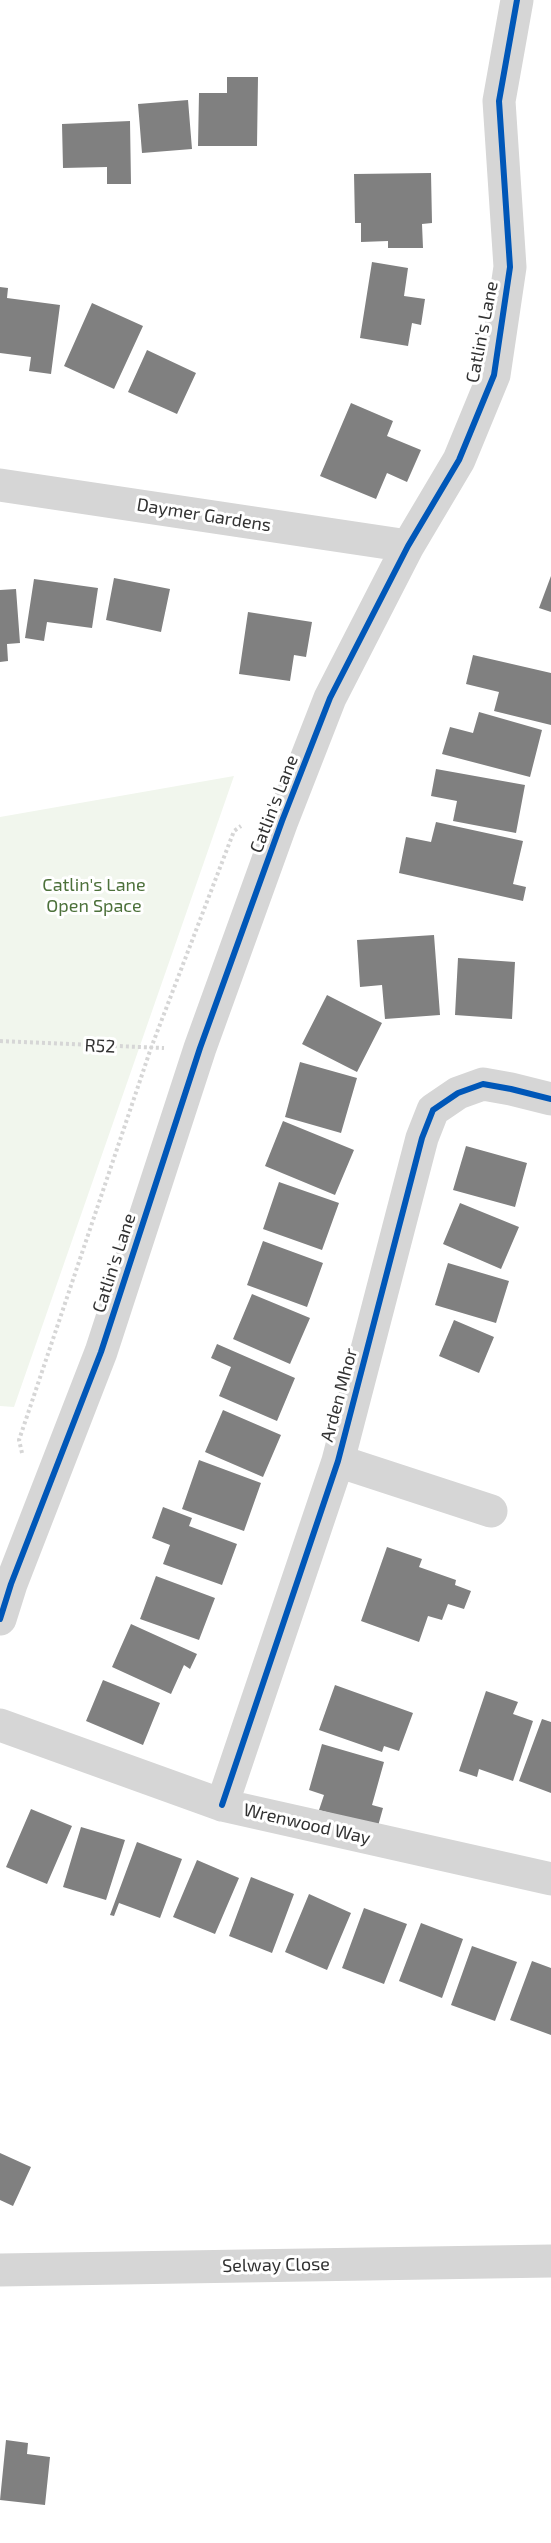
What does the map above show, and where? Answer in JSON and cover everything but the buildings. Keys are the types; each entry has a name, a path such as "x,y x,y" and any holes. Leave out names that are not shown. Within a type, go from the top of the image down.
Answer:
{"street":[{"name":"Catlin's Lane","path":"0,1619 11,1584 101,1352 200,1048 282,821 330,698 408,546 459,460 494,375 510,267 499,101 517,0"},
{"name":"Daymer Gardens","path":"0,484 408,546"},
{"name":"Arden Mhor","path":"222,1804 338,1461 422,1138 433,1110 458,1094 483,1084 551,1099"},
{"path":"338,1461 491,1511"},
{"name":"Wrenwood Way","path":"0,1725 222,1804 551,1879"},
{"name":"Selway Close","path":"0,2270 551,2261"}],"path":[{"path":"24,1462 19,1440 151,1048 234,831 243,825"}],"green space":[{"name":"Catlin's Lane Open Space","path":"234,776 14,1407 0,1406 0,817"}],"cycle path":[{"path":"0,1619 11,1584 101,1352 200,1048 282,821 330,698 408,546 459,460 494,375 510,267 499,101 517,0"},
{"path":"222,1805 338,1461 422,1138 433,1110 458,1093 483,1084 551,1099"}]}
